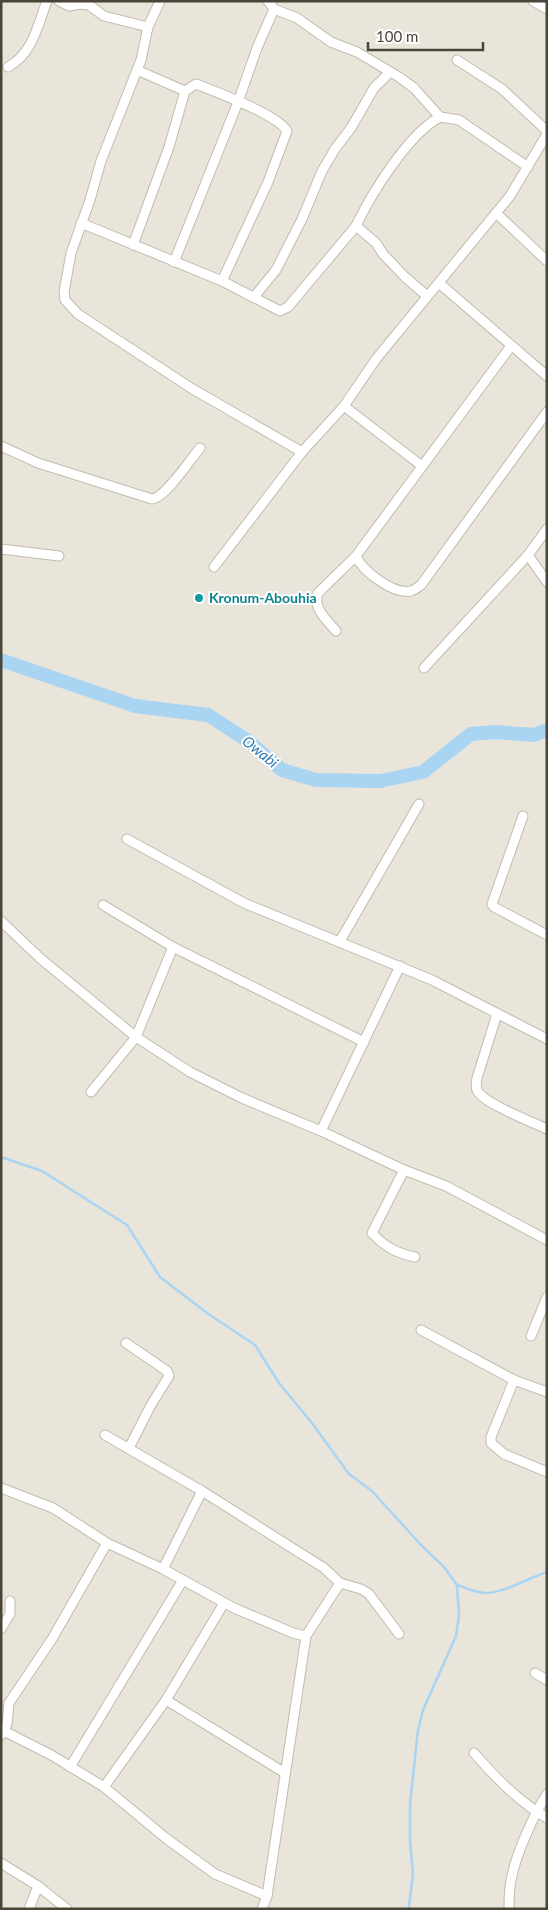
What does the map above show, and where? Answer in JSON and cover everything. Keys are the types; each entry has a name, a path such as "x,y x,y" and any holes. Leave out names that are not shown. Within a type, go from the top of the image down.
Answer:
{"street":[{"path":"8,67 19,60 29,48 47,1"},
{"path":"59,1 69,6 88,5 104,16 148,28"},
{"path":"160,1 148,28 141,60 100,161 90,200 71,253 64,292 65,300 78,314 191,388 302,452"},
{"path":"268,1 274,9 297,18 332,42 357,52 390,72 414,88 440,116 459,120 528,167"},
{"path":"533,1 544,6"},
{"path":"174,262 274,9"},
{"path":"214,567 302,452 344,406 376,359 510,196 547,133 502,89 457,60"},
{"path":"137,70 185,91"},
{"path":"254,297 276,270 302,218 322,171 335,149 351,128 374,88 390,72"},
{"path":"133,245 169,147 185,91 196,84 271,118 287,131 268,182 222,281"},
{"path":"81,223 222,281 280,311 286,309 356,226 376,189 423,128 440,116"},
{"path":"496,213 547,262"},
{"path":"356,226 376,243 383,254 427,296"},
{"path":"439,283 547,376"},
{"path":"336,631 318,607 317,595 356,556 511,346"},
{"path":"344,406 422,466"},
{"path":"356,556 358,562 368,572 388,586 404,591 412,591 421,585 547,412"},
{"path":"1,446 38,463 152,499 156,499 168,487 200,448"},
{"path":"424,668 528,555 547,529"},
{"path":"1,549 59,556"},
{"path":"528,555 547,582"},
{"path":"340,941 420,804"},
{"path":"523,816 492,904 494,907 547,936"},
{"path":"126,839 244,903 432,980 547,1039"},
{"path":"103,905 173,947 364,1042"},
{"path":"1,921 41,959 136,1037 190,1072 242,1098 321,1131 404,1170 446,1186 547,1240"},
{"path":"92,1092 136,1037 173,947"},
{"path":"321,1131 400,966"},
{"path":"497,1014 477,1078 476,1086 478,1092 493,1104 547,1129"},
{"path":"404,1170 372,1233 396,1253 415,1257"},
{"path":"531,1336 547,1297"},
{"path":"421,1330 514,1380 547,1392"},
{"path":"126,1343 168,1371 170,1376 150,1405 129,1448"},
{"path":"514,1380 491,1437 491,1443 504,1454 547,1472"},
{"path":"105,1435 202,1490 324,1568 340,1583 361,1589 369,1594 399,1634"},
{"path":"1,1488 53,1508 107,1543 163,1569 224,1603 293,1633 306,1636"},
{"path":"163,1569 202,1490"},
{"path":"107,1543 52,1640 5,1700 8,1718 3,1733 70,1767 104,1787 200,1865 229,1881 267,1896"},
{"path":"70,1767 183,1580"},
{"path":"262,1909 267,1896 306,1636 340,1583"},
{"path":"1,1629 10,1614 10,1601"},
{"path":"104,1787 166,1700 224,1603"},
{"path":"535,1673 547,1680"},
{"path":"166,1700 285,1773"},
{"path":"474,1753 491,1774 536,1812 547,1818"},
{"path":"509,1909 511,1882 536,1812 547,1794"},
{"path":"1,1863 38,1886 67,1909"},
{"path":"29,1909 38,1886"}],"shaded area":[{"path":"1,1 547,1 547,1909 1,1909"}],"waterway":[{"name":"Owabi","path":"1,660 135,706 208,715 248,741 282,770 316,780 380,781 423,772 471,734 495,732 534,735 547,730"},
{"path":"1,1157 42,1171 127,1225 160,1277 207,1313 255,1345 279,1383 312,1423 349,1474 372,1491 421,1545 444,1567 457,1585 459,1615 456,1636 423,1710 418,1730 410,1804 410,1841 413,1874 408,1909"},
{"path":"457,1585 477,1592 491,1593 547,1572"}],"place":[{"name":"Kronum-Abouhia","path":"199,598"}]}
